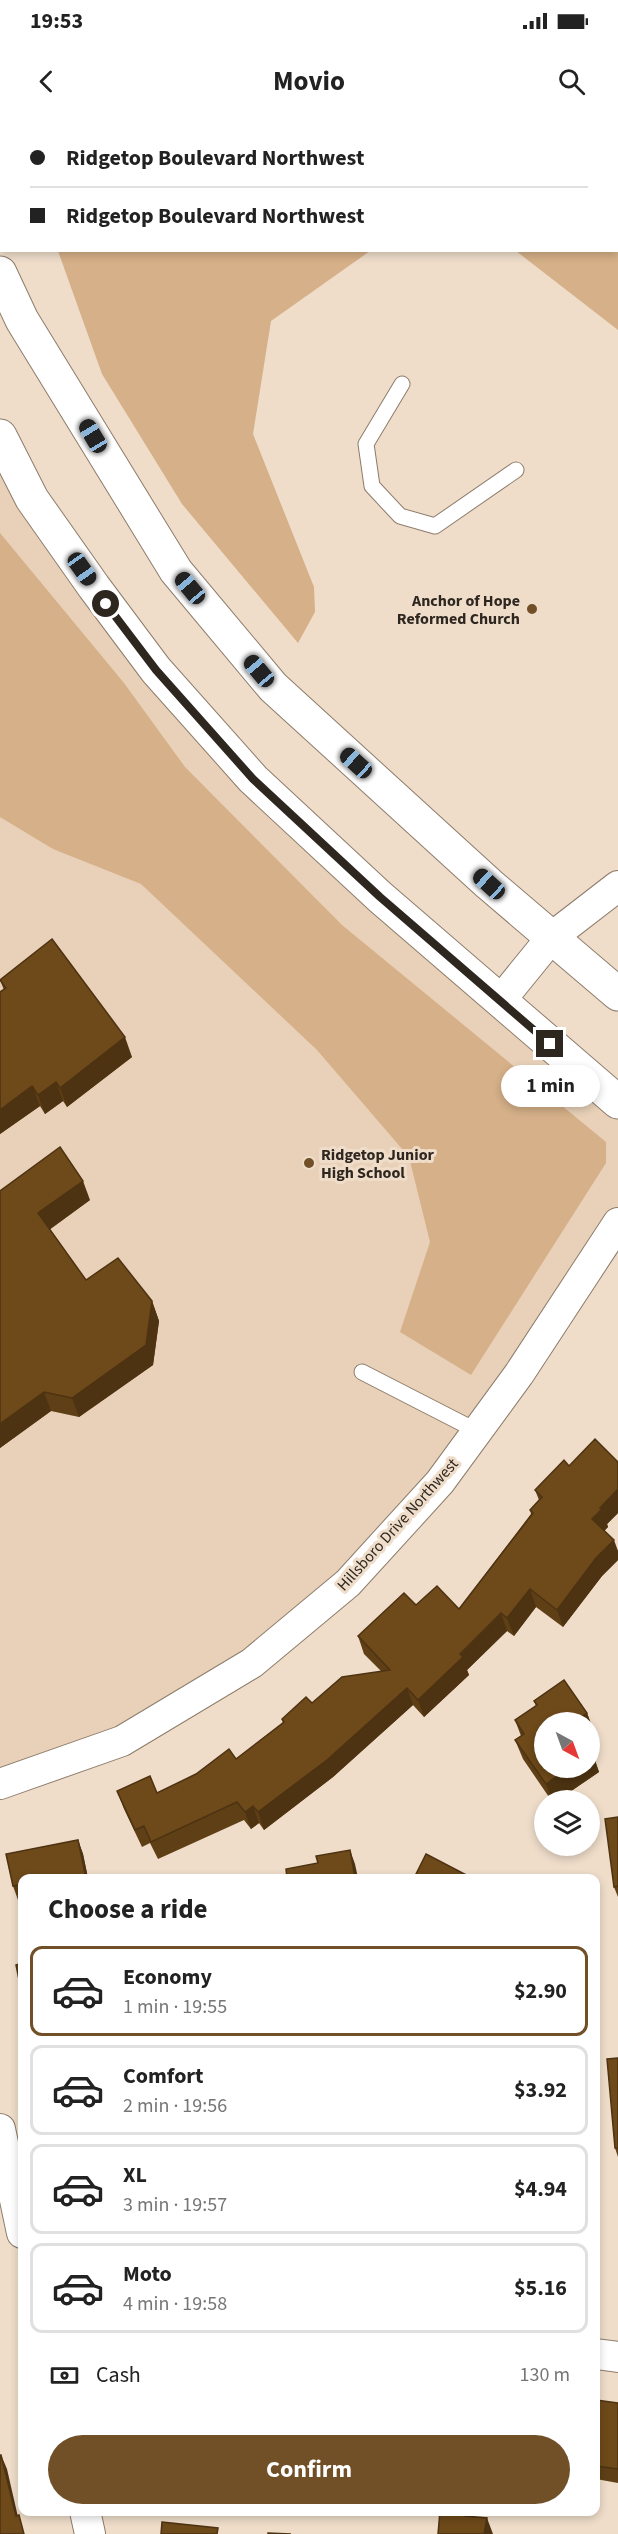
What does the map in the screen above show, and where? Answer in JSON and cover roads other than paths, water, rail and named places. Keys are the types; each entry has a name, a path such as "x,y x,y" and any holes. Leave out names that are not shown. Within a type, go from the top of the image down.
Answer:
{"main road":[{"path":"0,273 22,320 176,571 273,687 489,884 618,994"},
{"path":"0,436 32,499 94,587 156,670 253,779 380,897 618,1102"}],"street":[{"path":"500,1001 552,937 618,886"},
{"name":"Hillsboro Drive Northwest","path":"0,1784 122,1740 252,1662 348,1583 440,1482 519,1374 618,1223"},
{"path":"0,2129 18,2214"},
{"path":"600,2355 618,2357"},
{"path":"86,2516 90,2534"}],"lane":[{"path":"402,384 366,444 372,486 400,516 435,526 516,470"},
{"path":"362,1372 477,1431"}],"place":[{"name":"Anchor of Hope Reformed Church","path":"532,609"},
{"name":"Ridgetop Junior High School","path":"309,1163"}]}
